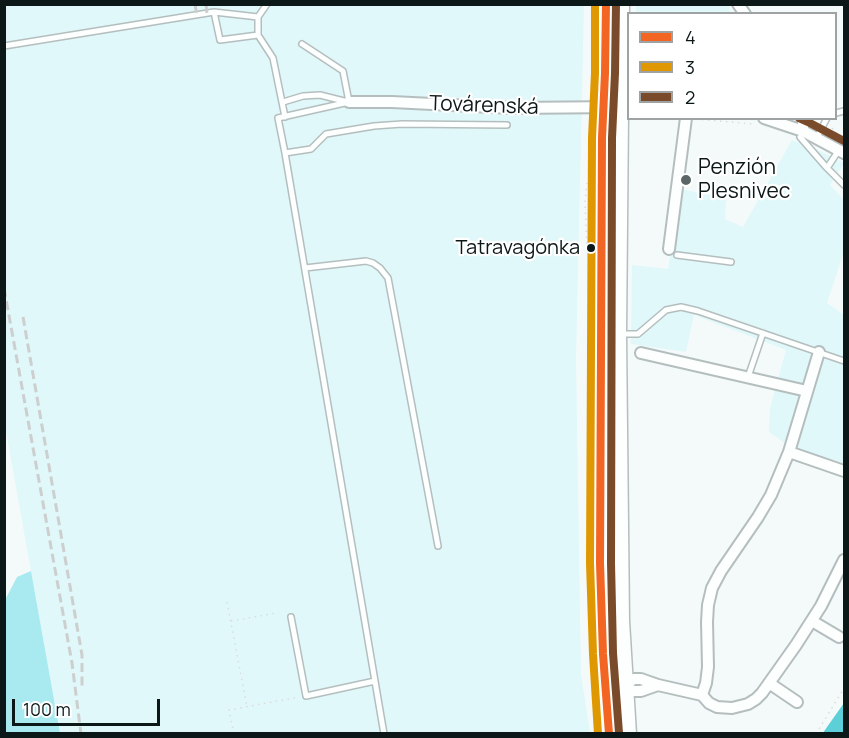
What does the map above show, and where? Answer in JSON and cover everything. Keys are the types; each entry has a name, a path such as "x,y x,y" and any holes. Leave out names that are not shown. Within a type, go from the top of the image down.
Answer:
{"main road":[{"path":"606,4 620,106 602,138 600,563 609,734"},
{"path":"620,4 617,334 620,621 627,734"}],"street":[{"name":"Továrenská","path":"349,102 512,108 620,106"},
{"path":"673,252 686,120"},
{"path":"769,120 802,134 817,137 842,151"},
{"path":"802,134 803,120"},
{"path":"702,695 708,667 707,622 712,588 766,503 781,473 819,351"},
{"path":"641,353 807,391"},
{"path":"789,452 844,471"},
{"path":"605,687 623,686 634,679 641,679 702,695 709,703 717,707 740,707 756,699 812,621 844,560"},
{"path":"812,621 839,637"},
{"path":"769,683 797,702"}],"lane":[{"path":"267,4 258,17 258,35 273,58 285,117"},
{"path":"4,46 214,12 258,17"},
{"path":"214,12 220,40 258,35"},
{"path":"302,44 343,71 349,102"},
{"path":"283,102 303,96 320,96 349,102"},
{"path":"349,102 278,118 384,734"},
{"path":"817,137 826,120"},
{"path":"285,153 311,149 326,135 374,126 507,125"},
{"path":"802,134 827,168 844,185"},
{"path":"827,168 842,151"},
{"path":"673,252 731,262"},
{"path":"305,268 366,261 380,268 388,278 438,546"},
{"path":"617,334 638,334 666,310 681,307 844,361"},
{"path":"748,377 763,333"},
{"path":"291,617 306,696 375,681"}],"path":[{"path":"227,602 247,707"},
{"path":"231,621 276,613"},
{"path":"816,734 844,688"},
{"path":"234,734 229,710 306,696"}],"shaded area":[{"name":"Tatravagónka","path":"4,5 584,5 576,360 581,674 590,733 60,733 5,426"},
{"path":"636,5 729,5 730,12 636,12"},
{"path":"792,140 844,163 830,185 844,200 844,251 827,303 844,315 844,463 792,448 769,432 770,408 786,350 694,315 686,352 631,344 632,265 668,269 681,189 726,198 725,219 743,227"},
{"path":"31,571 60,733 5,733 5,600 17,577"},
{"path":"844,703 844,733 823,733 827,727"}],"railway":[{"path":"195,4 197,17"},
{"path":"206,4 207,15"},
{"path":"4,288 72,663 81,734"},
{"path":"23,317 82,655 82,686"}],"transit line":[{"name":"3","path":"595,4 592,138 590,563 598,734"},
{"name":"4","path":"606,4 602,138 600,563 609,734"},
{"name":"2","path":"616,4 612,138 611,563 613,653 619,733"},
{"name":"2","path":"804,120 844,141"}],"place":[{"name":"Penzión Plesnivec","path":"686,180"},
{"name":"Tatravagónka","path":"591,248"}]}
